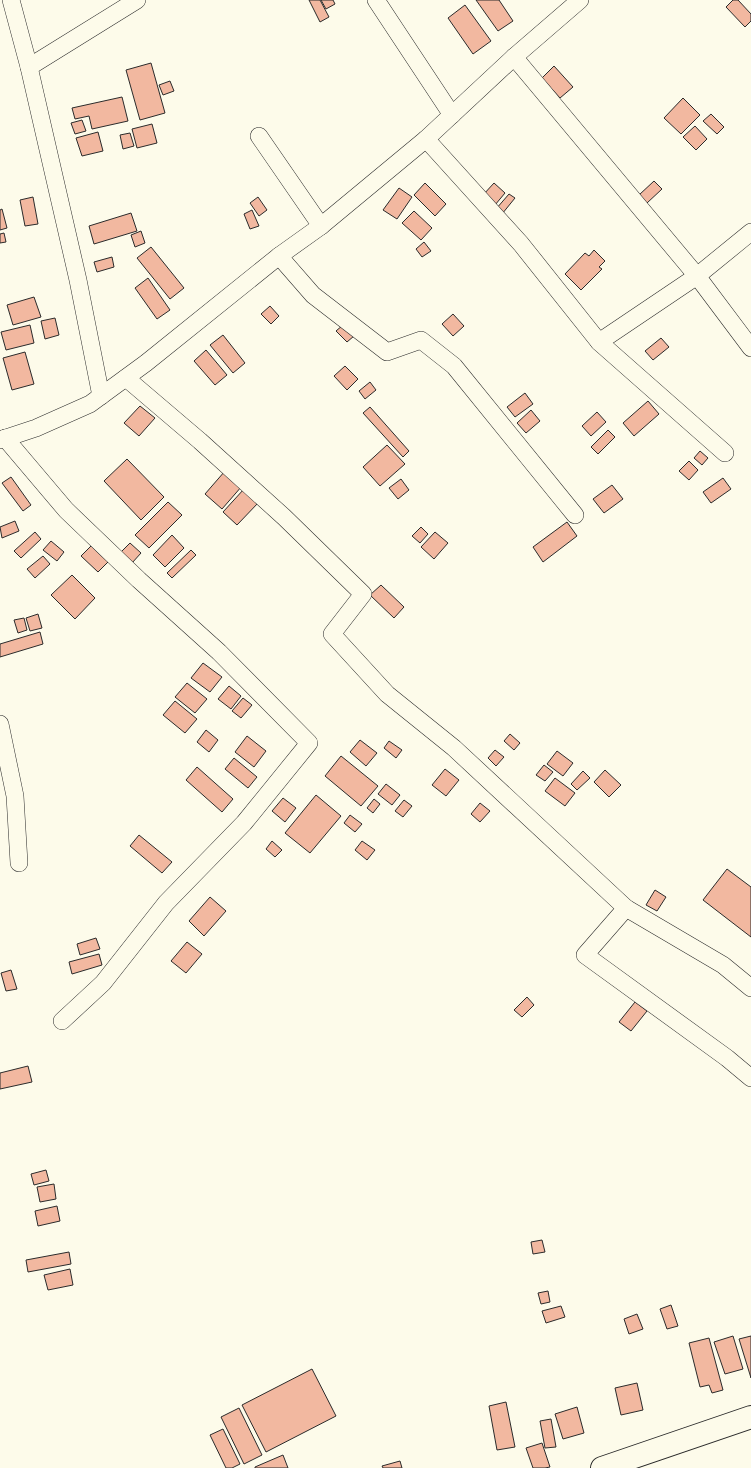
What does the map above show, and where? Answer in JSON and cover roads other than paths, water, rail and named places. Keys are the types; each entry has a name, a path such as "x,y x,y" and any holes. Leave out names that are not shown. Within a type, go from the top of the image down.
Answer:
{"street":[{"path":"29,67 137,0"},
{"path":"376,0 452,115"},
{"path":"62,1021 103,983 166,903 244,823 309,743 219,652 66,510 2,439 43,425 90,404 126,378 279,256 321,226 426,139 580,0"},
{"path":"8,5 29,67 78,280 101,396"},
{"path":"514,58 697,276 751,348"},
{"path":"259,136 321,226"},
{"path":"426,139 521,244 599,342 725,453"},
{"path":"599,342 697,276 751,232"},
{"path":"279,256 313,295 387,352 421,340 454,366 575,515"},
{"path":"126,378 200,441 284,516 363,594 332,634 388,694 454,748 626,908 723,965 751,988"},
{"path":"0,724 15,796 19,863"},
{"path":"626,908 585,955 727,1058 751,1078"},
{"path":"602,1468 751,1417"}]}
